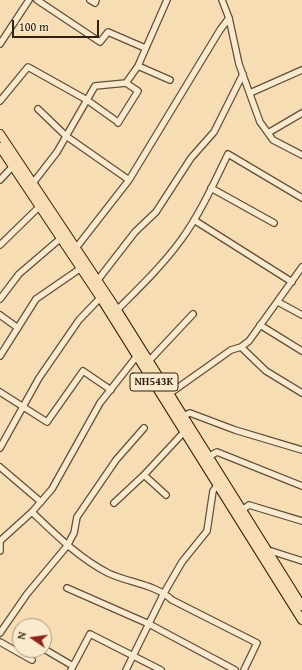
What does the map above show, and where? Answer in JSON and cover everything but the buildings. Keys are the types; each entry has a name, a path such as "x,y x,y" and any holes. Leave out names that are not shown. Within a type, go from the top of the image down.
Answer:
{"highway":[{"name":"NH543K","path":"0,134 30,185 76,248 100,298 137,356 166,396 183,416 218,484 268,550 302,606"},
{"name":"NH543K","path":"0,147 13,166 30,185"},
{"name":"NH543K","path":"43,204 61,238 97,280 117,310 148,362 184,432 205,459 239,512 302,620"}],"street":[{"path":"0,44 29,0"},
{"path":"37,0 100,42 108,32 145,48"},
{"path":"90,0 95,4 96,0"},
{"path":"126,83 138,66 167,0"},
{"path":"222,0 229,18 243,74 260,122 273,140 302,155"},
{"path":"76,248 129,180 220,30 229,18"},
{"path":"138,66 170,80"},
{"path":"0,101 28,67 87,100 117,121 138,91 126,83 95,86 87,100 66,136 57,152 30,185"},
{"path":"250,93 302,70"},
{"path":"97,280 135,232 156,212 191,158 214,132 243,74"},
{"path":"38,109 66,136 129,180"},
{"path":"268,133 302,113"},
{"path":"117,310 150,278 181,240 194,220 228,154 302,198"},
{"path":"0,180 13,166"},
{"path":"211,188 274,223"},
{"path":"0,245 43,204"},
{"path":"194,220 292,282"},
{"path":"0,299 20,274 61,238"},
{"path":"0,356 36,299 84,266"},
{"path":"166,396 231,350 241,347 249,341 292,282 299,276 302,267"},
{"path":"0,448 39,378 79,320 100,298"},
{"path":"278,302 302,315"},
{"path":"148,362 193,314"},
{"path":"0,315 18,328"},
{"path":"260,326 302,352"},
{"path":"241,347 266,371 302,393"},
{"path":"0,551 0,541 32,512 52,489 100,403 137,356"},
{"path":"0,392 47,422 82,371 111,390"},
{"path":"183,416 190,413 235,430 302,450"},
{"path":"0,633 28,594 67,546 74,533 77,517 116,460 144,428"},
{"path":"114,503 144,476 184,432"},
{"path":"205,459 217,452 302,486"},
{"path":"0,467 41,502"},
{"path":"144,476 166,495"},
{"path":"126,670 164,593 182,562 207,531 214,491 218,484"},
{"path":"239,512 249,505 302,521"},
{"path":"32,512 67,546 108,573 164,593 172,600 257,643 244,670"},
{"path":"268,550 302,561"},
{"path":"67,588 149,624 235,670"},
{"path":"52,654 72,668 90,634 161,670"},
{"path":"0,642 32,660"}]}
